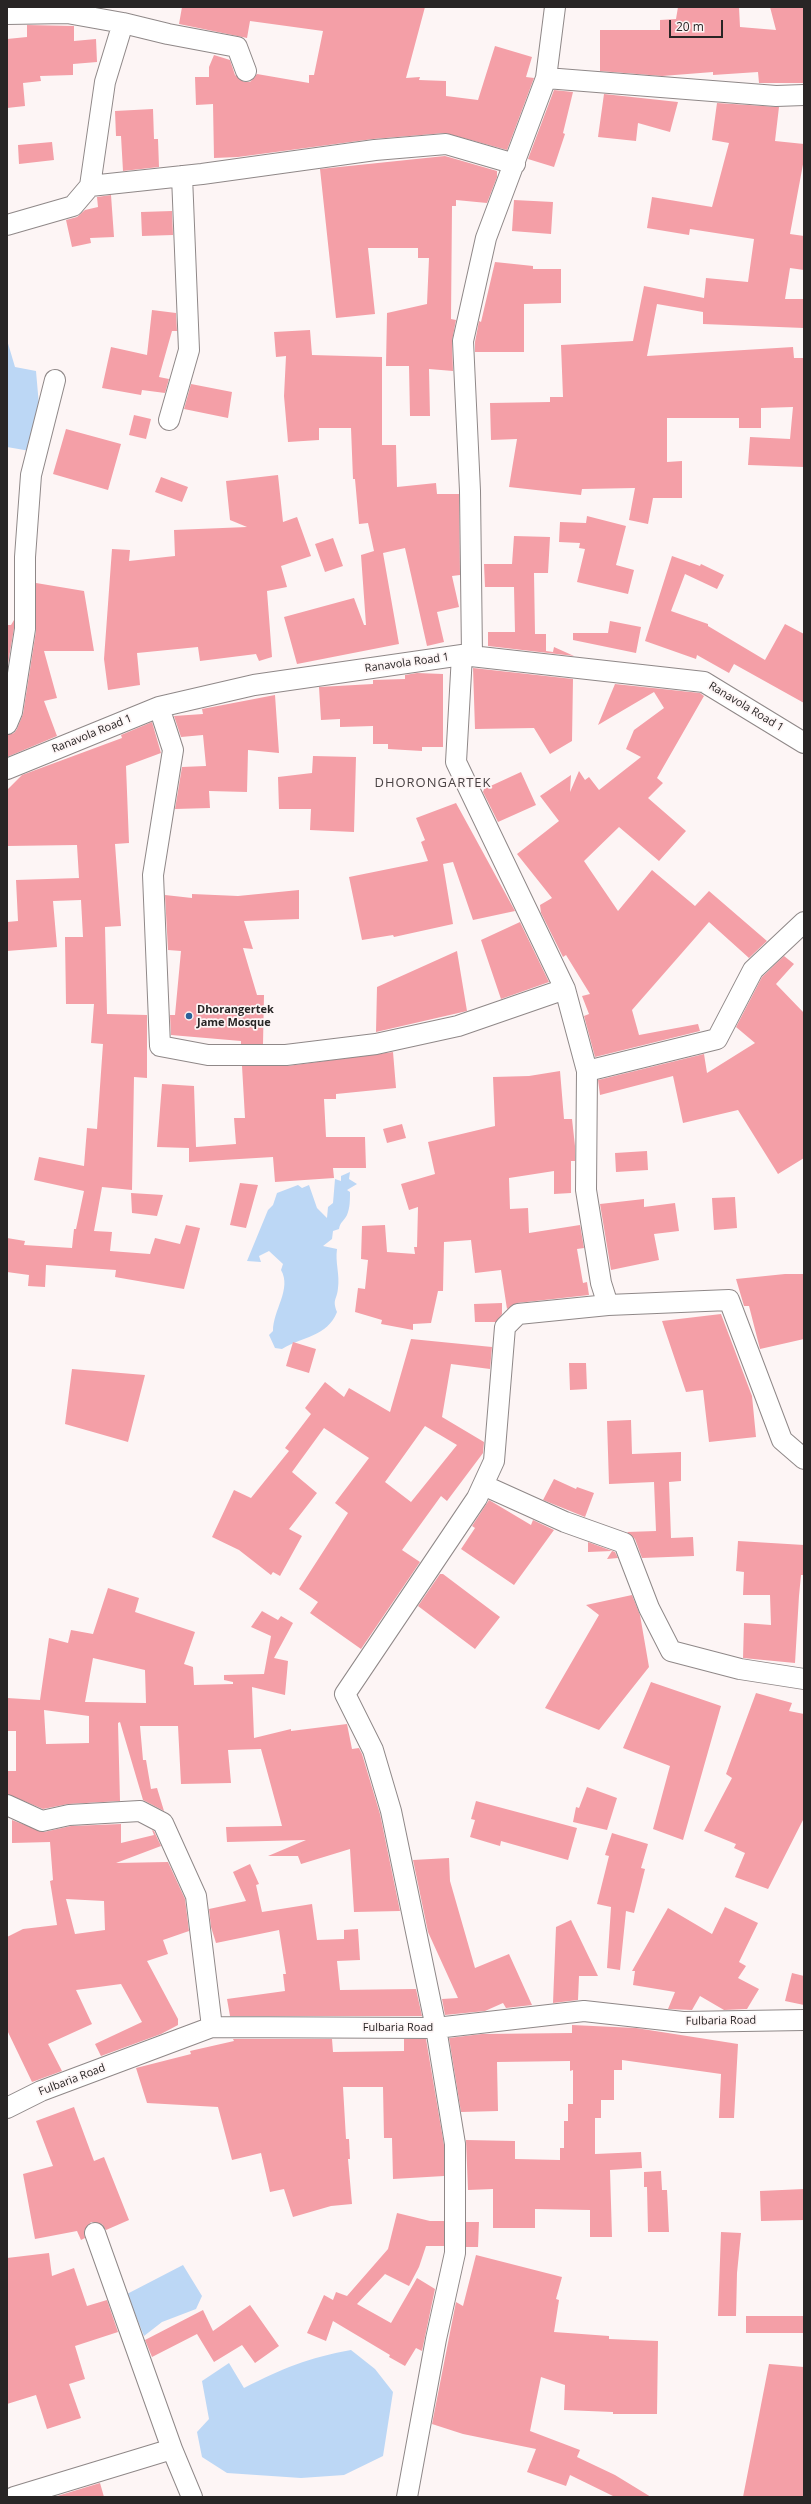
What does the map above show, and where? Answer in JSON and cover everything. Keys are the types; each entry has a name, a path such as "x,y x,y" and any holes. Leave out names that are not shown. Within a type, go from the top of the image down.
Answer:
{"street":[{"path":"555,7 546,78 486,238 463,341 470,491 467,655 456,762 565,989 587,1071 586,1190 601,1283 608,1305"},
{"path":"7,14 67,13 237,47 246,71"},
{"path":"7,224 73,206 90,186 105,82 123,23"},
{"path":"546,78 776,96 804,95"},
{"path":"90,186 182,176 375,150 446,144 514,164"},
{"path":"169,420 189,350 182,176"},
{"path":"7,724 12,712 25,629 25,557 31,475 56,380"},
{"name":"Ranavola Road 1","path":"7,769 159,707 254,685 467,655 704,682 804,743"},
{"path":"159,707 173,750 153,875 160,1046 208,1055 286,1055 376,1044 458,1026 565,989"},
{"path":"587,1071 718,1039 753,970 804,922"},
{"path":"407,2497 436,2339 455,2253 454,2144 436,2028 391,1811 373,1750 345,1694 477,1498 494,1461 506,1327 518,1314 608,1305 730,1300 782,1440 804,1459"},
{"path":"483,1485 565,1522 624,1544 649,1608 672,1651 740,1669 804,1679"},
{"path":"7,1805 42,1821 70,1815 140,1811 163,1823 196,1896 212,2027"},
{"name":"Fulbaria Road","path":"7,2108 41,2092 212,2027 436,2028 584,2011 684,2022 804,2020"},
{"path":"95,2233 172,2449 192,2497"},
{"path":"14,2497 172,2449"}],"water":[{"path":"7,340 15,367 36,371 40,417 30,451 7,447"},
{"path":"350,1172 349,1179 357,1184 347,1190 350,1192 348,1212 339,1229 333,1231 332,1239 323,1246 337,1249 338,1283 335,1302 337,1312 333,1320 321,1331 282,1349 275,1348 269,1335 273,1331 283,1292 284,1277 281,1270 283,1264 269,1251 259,1256 261,1262 247,1261 268,1210 273,1205 277,1193 298,1185 302,1188 309,1185 317,1208 327,1218 328,1207 333,1203 335,1179 341,1181 341,1176"},
{"path":"183,2265 202,2296 196,2309 162,2322 144,2336 127,2294"},
{"path":"351,2350 375,2369 393,2392 383,2456 344,2475 301,2478 227,2473 202,2457 197,2432 209,2419 202,2381 229,2363 244,2388 296,2364 322,2356"}],"building":[{"path":"182,7 425,7 406,78 420,77 419,80 446,81 446,96 478,100 495,46 532,57 526,77 534,78 507,150 445,133 373,139 238,157 214,158 213,104 196,105 195,77 209,77 209,67 214,55 230,60 235,75 244,82 250,82 257,74 309,83 309,75 314,75 323,31 250,21 247,38 179,24"},
{"path":"678,7 739,7 740,27 776,30 770,7 804,7 804,83 759,83 758,72 713,75 713,72 662,76 600,71 600,30 660,30 660,20 676,19"},
{"path":"27,25 74,26 74,41 96,39 97,62 73,64 73,75 40,76 41,81 23,83 25,106 7,108 7,39 27,37"},
{"path":"554,90 573,92 563,133 565,134 554,167 528,159"},
{"path":"604,94 678,102 670,132 638,123 636,141 598,137"},
{"path":"717,103 779,107 775,141 804,144 804,159 790,234 804,236 804,270 790,268 785,299 804,299 804,328 703,324 703,312 657,304 647,356 793,347 794,358 804,358 804,467 748,465 750,437 790,439 793,407 761,408 761,428 739,428 739,418 667,418 667,462 682,461 682,498 653,498 648,524 629,520 635,488 582,489 581,495 509,487 517,439 491,440 490,403 550,402 550,397 563,397 561,345 633,341 644,286 704,298 706,278 748,282 754,239 690,229 689,235 647,228 652,197 712,207 729,143 712,140"},
{"path":"153,109 154,139 158,139 159,167 123,171 121,136 116,136 115,111"},
{"path":"52,142 54,160 19,164 18,145"},
{"path":"445,156 497,171 497,177 487,203 456,200 456,206 452,206 451,319 456,320 452,341 453,371 429,369 430,416 410,416 409,366 386,366 387,313 427,304 429,258 418,258 418,248 368,248 375,314 336,318 320,169"},
{"path":"111,195 114,237 90,238 91,243 72,247 66,220 77,217 85,210 98,207 97,197"},
{"path":"514,200 553,202 551,234 512,231"},
{"path":"172,211 173,235 142,236 141,212"},
{"path":"495,262 533,266 533,269 561,269 561,303 524,304 524,352 475,352 475,342 479,321 481,322"},
{"path":"152,310 176,313 177,331 172,331 159,377 169,379 165,393 142,390 141,395 102,388 111,347 147,355"},
{"path":"310,330 312,355 382,357 382,445 396,445 397,487 436,483 437,494 459,494 460,575 452,576 459,607 437,612 444,642 427,646 405,548 383,553 399,644 297,664 284,617 354,598 364,625 366,625 361,555 374,551 368,523 359,524 355,479 353,479 351,428 319,428 319,440 288,442 284,396 286,356 276,357 274,332"},
{"path":"191,384 232,392 228,418 184,409"},
{"path":"134,415 151,419 146,439 129,435"},
{"path":"66,429 121,444 108,490 53,474"},
{"path":"278,475 283,522 297,517 311,556 281,566 287,587 267,591 272,657 259,661 256,654 200,661 198,647 137,653 140,685 108,690 104,659 112,549 130,550 129,561 175,556 174,530 247,527 230,520 226,481"},
{"path":"161,477 188,487 182,502 155,492"},
{"path":"587,516 626,526 616,565 634,570 628,594 577,582 585,549 579,548 580,543 559,542 560,522 586,523"},
{"path":"514,536 550,537 548,573 534,573 535,634 546,634 546,651 553,652 554,647 574,656 488,646 488,632 515,632 514,587 485,587 484,564 512,564"},
{"path":"333,538 343,566 325,572 315,544"},
{"path":"672,556 700,566 701,564 724,575 717,589 685,574 671,611 708,624 708,626 765,660 785,624 804,634 804,703 734,664 729,673 697,655 696,659 645,641"},
{"path":"36,583 84,591 94,651 44,651 57,698 44,701 57,736 7,757 7,735 14,733 23,714 36,631"},
{"path":"14,620 7,670 7,625 11,625"},
{"path":"610,621 641,627 636,653 573,640 573,633 608,633"},
{"path":"473,668 573,679 572,741 550,754 534,728 475,729"},
{"path":"417,673 443,674 443,747 422,747 422,751 388,749 388,744 373,744 373,726 340,727 340,719 321,720 319,687 373,684 373,680 405,679 405,675"},
{"path":"615,684 700,693 704,696 657,778 663,783 648,798 686,831 659,861 619,827 584,861 618,911 652,870 695,906 709,891 767,941 749,958 709,922 632,1010 639,1035 698,1024 700,1031 595,1057 584,1016 589,1014 582,996 590,994 566,955 563,957 541,913 540,905 552,898 517,854 559,821 540,796 571,775 570,792 579,771 585,780 589,777 599,790 641,757 626,749 634,730 664,708 654,692 598,725"},
{"path":"275,695 279,753 248,750 247,792 209,791 210,808 175,809 182,767 206,766 203,735 181,737 174,716 203,714 202,709"},
{"path":"152,722 161,753 126,766 129,843 115,844 121,926 105,927 107,1014 147,1015 147,1078 134,1077 132,1190 102,1187 94,1231 112,1232 110,1251 150,1254 155,1238 180,1244 186,1225 200,1228 184,1289 115,1277 116,1270 46,1265 45,1287 28,1286 29,1275 7,1272 7,1238 25,1241 24,1245 72,1248 74,1229 76,1229 84,1191 34,1180 39,1157 84,1166 87,1128 97,1129 103,1044 91,1043 94,1004 66,1004 65,937 83,937 81,900 53,901 57,947 7,951 7,922 18,921 16,880 79,878 77,845 7,846 7,790 22,775 122,738 121,735"},
{"path":"313,756 356,757 354,832 310,830 311,809 279,809 278,777 312,773"},
{"path":"521,772 536,805 498,822 483,792 484,789"},
{"path":"456,803 515,911 473,920 453,862 443,864 453,924 394,937 393,935 362,940 349,877 428,861 421,842 425,840 416,818"},
{"path":"299,890 299,919 244,921 253,949 243,948 257,995 264,995 263,1044 241,1044 241,1041 171,1035 170,1015 175,1015 181,951 168,950 165,895 192,898 192,894 238,896"},
{"path":"520,922 549,982 501,999 481,940"},
{"path":"457,951 467,1011 376,1032 377,987"},
{"path":"784,956 794,964 776,984 804,1013 804,1158 778,1174 738,1110 683,1123 673,1076 600,1095 598,1080 704,1054 707,1073 755,1043 736,1027 762,977"},
{"path":"393,1052 396,1088 336,1094 336,1099 324,1099 326,1137 365,1137 366,1168 333,1168 334,1178 275,1182 273,1157 189,1162 189,1148 157,1147 162,1084 194,1086 196,1147 236,1144 234,1118 245,1118 242,1066 287,1066"},
{"path":"560,1071 564,1119 572,1119 575,1146 575,1161 571,1161 571,1193 554,1194 554,1171 509,1178 510,1209 528,1208 529,1233 580,1225 584,1248 577,1249 583,1283 587,1282 589,1295 517,1303 507,1309 501,1270 475,1273 471,1240 444,1242 443,1291 438,1291 431,1323 413,1324 413,1330 381,1324 382,1320 355,1312 358,1288 365,1289 368,1260 361,1259 362,1226 385,1225 387,1252 415,1254 414,1247 417,1247 418,1207 409,1210 401,1184 435,1174 428,1142 495,1126 493,1077 529,1076"},
{"path":"402,1124 406,1138 387,1143 383,1129"},
{"path":"647,1151 648,1170 616,1172 615,1153"},
{"path":"240,1183 258,1185 246,1228 230,1225"},
{"path":"131,1193 163,1195 157,1216 132,1213"},
{"path":"735,1197 737,1228 714,1230 712,1198"},
{"path":"644,1199 644,1207 675,1203 679,1231 654,1234 659,1260 611,1270 600,1204"},
{"path":"785,1274 804,1274 804,1339 760,1349 749,1306 744,1306 736,1279"},
{"path":"502,1303 502,1314 496,1322 475,1322 474,1304"},
{"path":"721,1314 752,1396 756,1437 709,1442 703,1390 686,1392 662,1321"},
{"path":"411,1339 492,1347 490,1369 451,1364 442,1417 484,1442 483,1453 447,1501 441,1496 402,1550 420,1562 361,1649 310,1613 318,1602 299,1589 348,1513 335,1503 369,1458 324,1428 292,1472 317,1493 289,1529 302,1536 280,1576 273,1572 271,1575 239,1550 212,1537 234,1490 251,1498 289,1451 285,1448 311,1414 305,1408 325,1382 344,1397 349,1388 390,1412","holes":["425,1426 457,1445 411,1502 385,1482"]},
{"path":"293,1342 316,1349 309,1373 286,1366"},
{"path":"569,1363 586,1363 587,1389 570,1390"},
{"path":"72,1369 145,1375 128,1442 65,1424"},
{"path":"631,1420 632,1454 681,1452 681,1481 669,1482 671,1538 693,1537 694,1556 642,1558 635,1539 627,1532 656,1531 654,1482 609,1484 607,1421"},
{"path":"554,1479 576,1489 577,1487 594,1493 585,1517 543,1500"},
{"path":"489,1500 531,1525 533,1520 554,1530 514,1585 461,1549 475,1528 472,1526"},
{"path":"738,1541 804,1545 804,1575 801,1575 795,1663 743,1658 744,1623 771,1625 770,1595 743,1595 744,1572 736,1571"},
{"path":"588,1542 615,1552 618,1558 607,1559 612,1551 588,1552"},
{"path":"440,1574 443,1574 500,1617 475,1649 418,1606"},
{"path":"108,1588 139,1598 135,1612 195,1632 184,1664 193,1667 194,1685 233,1684 233,1682 224,1680 224,1675 264,1674 271,1636 251,1627 262,1611 278,1620 281,1616 293,1623 274,1658 288,1661 285,1695 252,1687 254,1738 291,1729 291,1731 347,1724 352,1749 359,1748 362,1754 380,1814 400,1911 354,1912 350,1849 301,1864 298,1856 268,1856 306,1840 227,1842 226,1827 282,1826 261,1749 228,1750 231,1783 181,1784 178,1726 140,1726 143,1760 146,1760 151,1789 157,1788 164,1811 143,1800 120,1722 118,1723 120,1801 68,1804 43,1809 7,1794 7,1771 16,1771 16,1731 7,1731 7,1698 40,1700 49,1638 68,1643 71,1630 93,1634","holes":["93,1658 145,1670 146,1703 85,1702","44,1710 89,1716 89,1743 46,1744"]},
{"path":"632,1595 640,1615 649,1667 599,1730 545,1708 599,1615 586,1605"},
{"path":"651,1682 721,1706 683,1840 653,1829 670,1766 623,1748"},
{"path":"756,1693 792,1703 789,1711 804,1714 804,1818 768,1889 735,1877 745,1853 734,1848 736,1844 704,1831 732,1778 726,1774"},
{"path":"587,1787 617,1798 607,1830 573,1822 576,1807 579,1808"},
{"path":"476,1801 577,1828 568,1860 501,1841 500,1846 470,1837 475,1820 471,1819"},
{"path":"12,1820 44,1832 71,1826 121,1824 121,1843 154,1835 152,1830 154,1831 161,1846 116,1863 168,1862 185,1899 189,1931 163,1940 168,1954 147,1961 178,2019 178,2025 161,2034 101,2056 95,2044 142,2022 121,1984 76,1990 92,2024 48,2044 62,2071 32,2082 7,2030 7,1937 23,1929 57,1925 50,1881 53,1880 50,1842 12,1843","holes":["66,1899 104,1901 105,1930 75,1934"]},
{"path":"612,1833 648,1844 641,1868 645,1869 634,1913 626,1911 620,1970 607,1968 611,1907 597,1904 609,1856 605,1855"},
{"path":"449,1858 450,1881 475,1968 509,1954 532,2005 506,2008 503,2003 485,2011 445,2015 442,1999 458,1998 428,1932 413,1860"},
{"path":"250,1864 259,1884 256,1885 262,1912 312,1904 317,1940 344,1939 344,1930 358,1929 360,1960 337,1961 340,1990 416,1989 422,2016 230,2016 227,1999 285,1991 283,1974 286,1974 279,1930 216,1943 211,1927 209,1909 246,1901 233,1872"},
{"path":"725,1907 758,1923 739,1962 746,1966 738,1978 759,1989 747,2009 724,2010 700,1996 692,2010 668,2009 675,1992 633,1985 635,1971 632,1971 668,1908 712,1934"},
{"path":"571,1920 598,1976 579,1976 578,2000 553,2003 556,1927"},
{"path":"792,1973 804,1976 804,2005 785,2001"},
{"path":"572,2025 636,2028 738,2044 734,2118 719,2118 721,2074 622,2060 622,2070 614,2070 614,2100 601,2100 601,2118 595,2118 595,2154 641,2152 642,2168 610,2170 612,2237 590,2237 590,2210 535,2209 535,2228 493,2228 493,2189 468,2190 466,2140 515,2141 515,2159 560,2160 560,2148 564,2148 564,2121 568,2121 568,2104 573,2104 573,2070 570,2071 570,2061 497,2062 498,2111 461,2112 449,2038 482,2034 572,2033"},
{"path":"233,2039 332,2039 333,2052 404,2051 404,2039 426,2039 444,2145 444,2176 393,2179 392,2138 384,2138 383,2087 343,2087 346,2139 349,2139 350,2159 348,2159 352,2204 331,2206 293,2217 284,2189 270,2192 261,2153 232,2160 218,2107 147,2103 136,2068 191,2054 190,2051 234,2041"},
{"path":"74,2107 94,2161 104,2157 129,2220 106,2230 102,2224 91,2222 84,2231 85,2238 81,2240 77,2231 35,2239 23,2174 53,2166 36,2121"},
{"path":"661,2171 662,2190 667,2190 669,2232 648,2232 647,2187 644,2187 644,2172"},
{"path":"804,2189 804,2220 761,2221 760,2191"},
{"path":"397,2213 430,2221 444,2221 444,2246 426,2246 419,2267 409,2286 385,2274 357,2304 391,2323 417,2278 435,2289 422,2351 416,2348 405,2366 389,2357 390,2355 333,2321 326,2341 307,2333 324,2295 333,2300 336,2292 347,2296 388,2249"},
{"path":"466,2222 479,2222 478,2247 466,2247"},
{"path":"721,2232 741,2233 737,2273 736,2316 718,2316"},
{"path":"49,2253 52,2276 74,2268 87,2306 107,2300 118,2332 75,2346 85,2379 69,2384 81,2418 47,2429 36,2395 7,2404 7,2258"},
{"path":"476,2255 562,2277 556,2299 559,2300 554,2332 609,2336 609,2339 658,2341 657,2414 613,2414 613,2412 564,2410 565,2385 541,2377 530,2431 580,2450 577,2457 615,2475 651,2497 615,2497 570,2475 566,2486 527,2472 536,2449 463,2434 432,2424 456,2302 463,2306"},
{"path":"250,2305 279,2346 255,2363 242,2345 214,2362 197,2334 152,2357 145,2340 203,2310 213,2331"},
{"path":"746,2316 804,2316 804,2333 746,2333"},
{"path":"769,2364 804,2367 804,2497 743,2497"},
{"path":"100,2483 104,2497 54,2497"}],"place":[{"name":"Dhorangertek Jame Mosque","path":"189,1016"}],"district":[{"name":"DHORONGARTEK","path":"433,783"}]}
